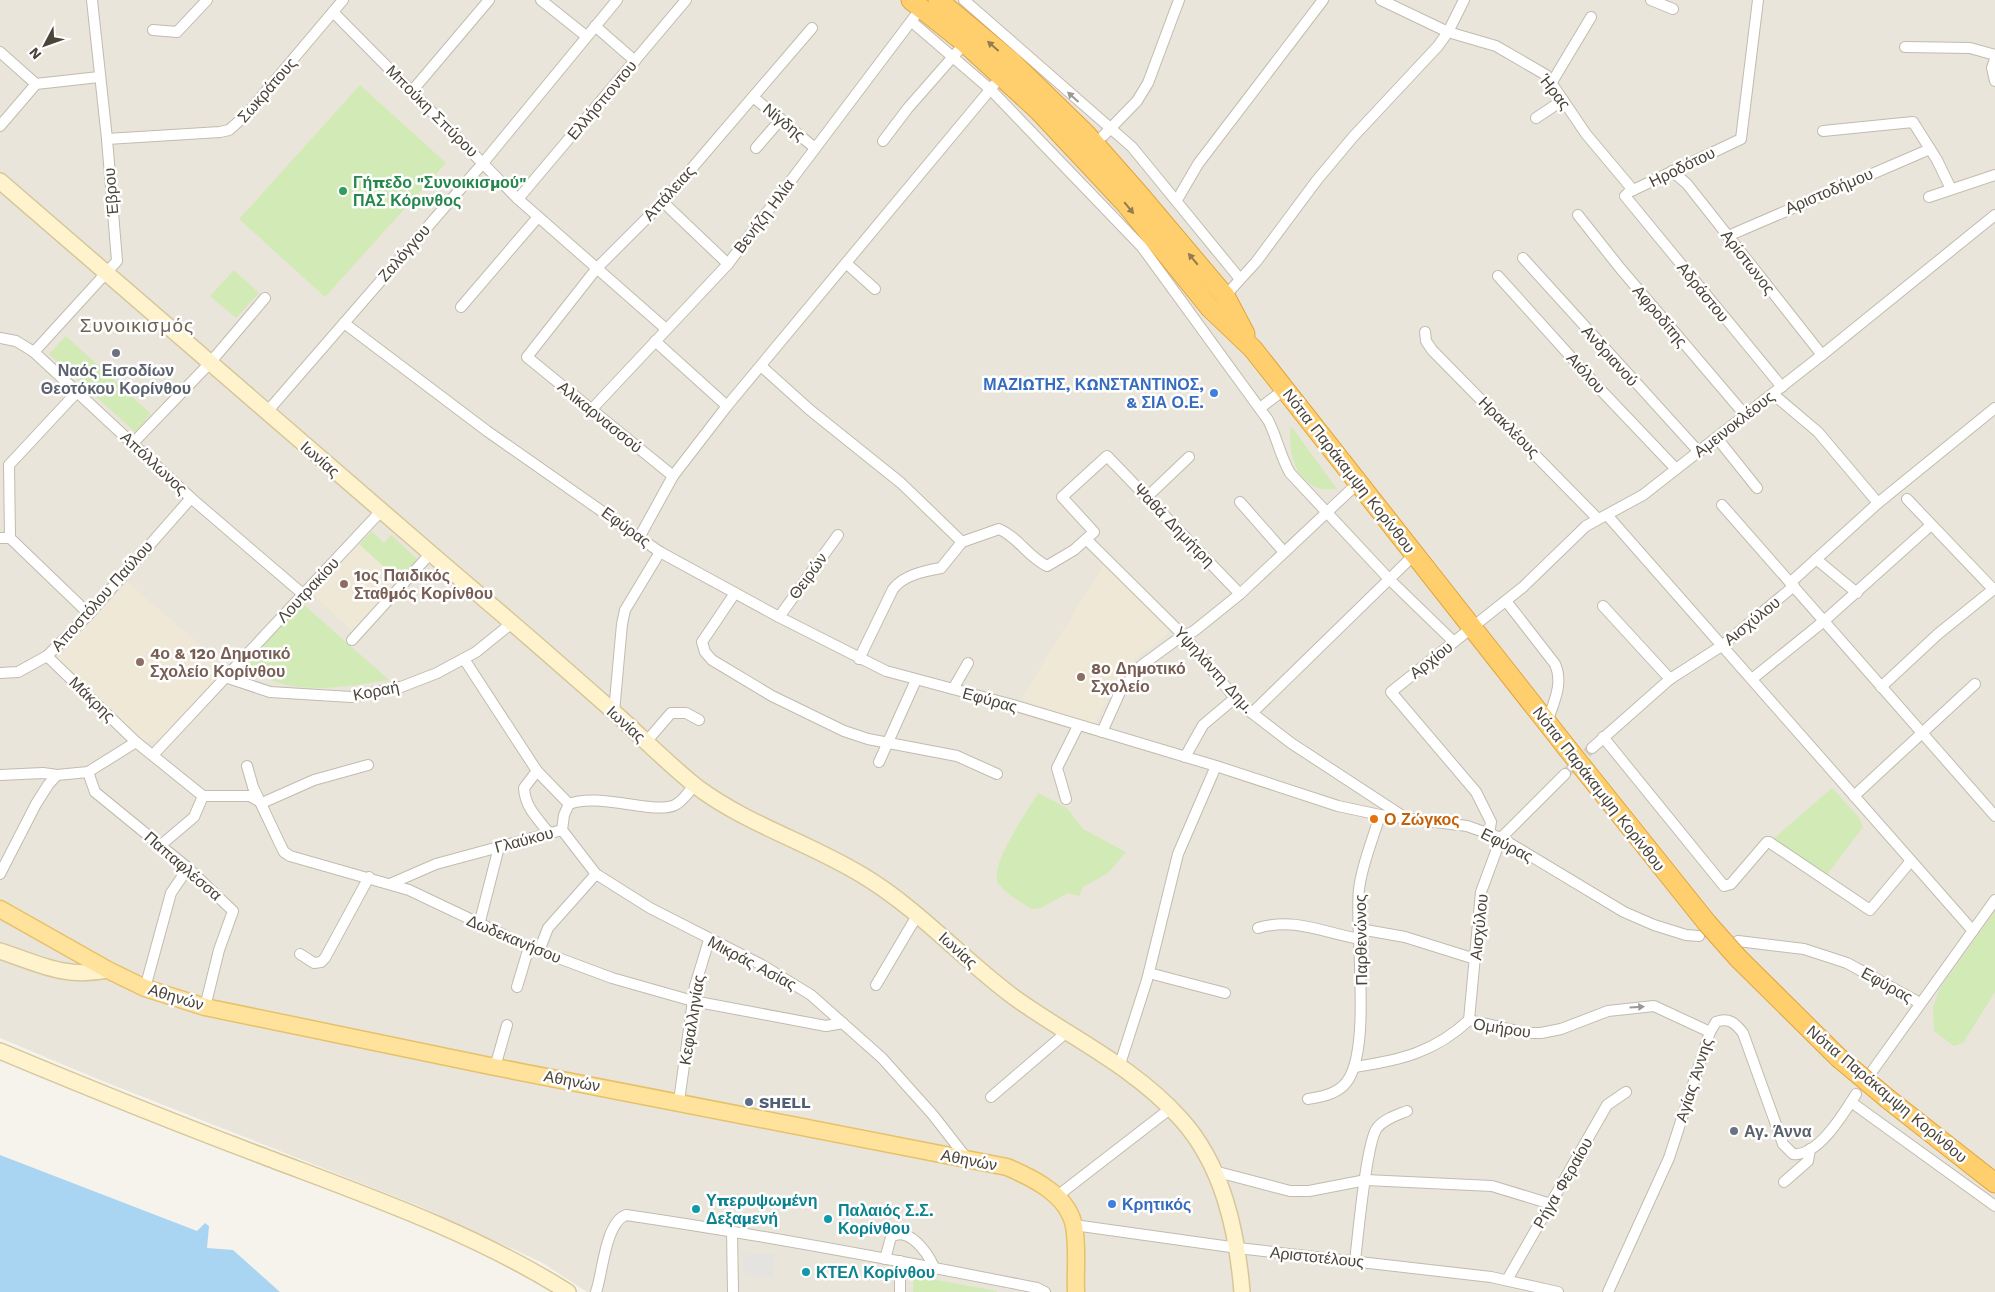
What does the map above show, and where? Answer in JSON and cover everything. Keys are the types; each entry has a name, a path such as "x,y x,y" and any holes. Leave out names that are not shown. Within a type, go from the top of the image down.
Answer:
{"highway":[{"name":"Νότια Παράκαμψη Κορίνθου","path":"942,1 1006,69 1085,158 1148,243 1210,308 1253,349 1587,773 1703,930 1738,949 1839,1058 1995,1183"},
{"name":"Νότια Παράκαμψη Κορίνθου","path":"914,10 1006,69 1067,115 1104,154 1225,296 1253,349"}],"main road":[{"name":"Αθηνών","path":"0,909 108,970 145,988 205,1007 495,1067 1007,1167 1043,1183 1056,1197 1074,1225"},
{"path":"1074,1225 1076,1292"}],"street":[{"name":"Έβρου","path":"34,352 117,261 107,139 98,77 92,0"},
{"path":"153,30 178,32 207,0"},
{"name":"Σωκράτους","path":"107,139 229,130 246,115 343,0"},
{"path":"412,91 489,0"},
{"path":"541,0 586,36"},
{"name":"Ζαλόγγου","path":"266,412 483,163 617,0"},
{"name":"Ελλήσποντου","path":"518,199 686,0"},
{"path":"964,0 1069,166 1148,243 1260,408 1277,436 1282,461 1290,473 1389,579 1454,642"},
{"path":"1103,136 1137,101 1148,83 1179,0"},
{"path":"1177,200 1198,164 1323,0"},
{"name":"Ήρας","path":"1381,0 1448,32 1496,46 1539,71 1552,82 1586,134 1629,193"},
{"path":"1225,296 1256,262 1323,173 1448,32 1464,0"},
{"path":"1651,0 1674,9"},
{"name":"Ηροδότου","path":"1629,193 1672,170 1741,139 1758,0"},
{"path":"914,10 953,58 1006,69 1079,102 1111,128 1132,147 1240,279"},
{"name":"Βενήζη Ηλία","path":"591,410 728,264 815,148 914,10"},
{"name":"Μπούκη Σπύρου","path":"333,12 518,199 666,329"},
{"path":"1552,82 1591,17"},
{"path":"595,26 635,61"},
{"name":"Αττάλειας","path":"527,357 597,268 663,202 812,28"},
{"path":"883,141 908,108 965,43"},
{"path":"1906,47 1970,48 1995,55"},
{"path":"0,52 36,84"},
{"path":"1995,59 1992,68 1995,80"},
{"path":"640,536 673,476 727,406 1006,69"},
{"path":"0,126 36,84 98,77"},
{"name":"Νίγδης","path":"753,97 815,148"},
{"path":"1536,118 1563,100"},
{"path":"756,148 781,119"},
{"path":"1823,131 1913,122 1951,189"},
{"name":"Αριστοδήμου","path":"1728,236 1930,149"},
{"name":"Αρίστωνος","path":"1672,170 1687,184 1822,355"},
{"path":"1929,197 1995,175"},
{"name":"Ιωνίας","path":"0,181 209,364 512,623 694,785 734,813 820,852 864,876 918,914 984,974 1017,999 1120,1064 1150,1087 1171,1108 1195,1137 1214,1172 1238,1248 1242,1292"},
{"name":"Αδράστου","path":"1629,193 1777,390 1818,432 1878,503"},
{"path":"663,202 728,264"},
{"name":"Αφροδίτης","path":"1578,215 1620,268 1745,415"},
{"name":"Αμεινοκλέους","path":"1472,629 1544,568 1574,536 1603,517 1643,495 1822,355 1995,215"},
{"path":"461,307 538,218"},
{"name":"Ανδριανού","path":"1523,258 1699,452"},
{"path":"846,263 875,289"},
{"name":"Αιόλου","path":"1498,276 1598,387 1676,468"},
{"path":"133,443 209,364 265,298"},
{"name":"Εφύρας","path":"344,323 487,431 640,536 660,552 859,659 886,671 1216,766 1338,806 1380,815 1467,826 1500,838 1624,912 1654,925 1703,930"},
{"name":"Ηρακλέους","path":"1425,332 1426,340 1432,350 1603,517 1723,645 1972,931"},
{"name":"Απόλλωνος","path":"0,338 16,341 34,352 191,498 304,595"},
{"path":"656,341 727,406"},
{"name":"Αλικαρνασσού","path":"527,357 673,476"},
{"path":"761,366 810,410 901,483 962,542"},
{"path":"1260,408 1284,389"},
{"path":"77,392 5,466 5,538 89,614"},
{"name":"Αισχύλου","path":"1592,748 1670,679 1723,645 1792,584 1816,559 1878,503 1995,408"},
{"path":"1717,438 1757,488"},
{"name":"Ψαθά Δημήτρη","path":"1086,540 1094,532 1062,497 1107,456 1240,594"},
{"path":"1147,497 1189,457"},
{"path":"1102,732 1129,679 1148,660 1205,623 1240,594 1358,483"},
{"name":"Αποστόλου Παύλου","path":"0,673 18,672 48,656 89,614 191,498"},
{"path":"1881,687 1938,634 1994,589 1907,499"},
{"path":"1240,502 1284,552"},
{"path":"1722,505 1995,816"},
{"name":"Λουτρακίου","path":"153,755 381,511"},
{"path":"1752,679 1857,593 1931,525"},
{"path":"859,659 893,589 899,582 927,570 941,568 962,542 999,529 1009,533 1039,562 1047,566 1055,563 1086,540"},
{"name":"Θειρών","path":"779,617 838,535"},
{"name":"Υψηλάντη Δημ.","path":"1086,540 1185,637 1235,698 1252,713 1292,744 1405,817"},
{"path":"614,712 625,610 660,552"},
{"path":"352,640 430,554"},
{"path":"1252,713 1414,555"},
{"path":"1816,559 1857,593"},
{"path":"734,593 702,642 705,652 712,660 772,696 821,721 868,739 888,741 957,756 997,774"},
{"path":"1506,601 1555,664 1559,673 1559,685 1547,723"},
{"path":"1602,606 1670,679"},
{"name":"Κοραή","path":"225,677 270,692 351,697 412,683 464,658 497,637 512,623"},
{"name":"Αρχίου","path":"1472,629 1391,692 1476,792 1491,822 1489,834"},
{"name":"Μάκρης","path":"48,656 136,742 203,796"},
{"path":"464,658 537,771 569,804 598,800 666,807 682,800 694,785"},
{"path":"953,689 968,663"},
{"path":"879,762 916,680"},
{"path":"1854,796 1975,684"},
{"path":"1185,757 1204,725 1235,698"},
{"path":"646,742 672,713 686,713 699,720"},
{"path":"1066,799 1057,768 1078,726"},
{"path":"1603,737 1724,886 1731,884 1766,842 1770,842 1870,910 1910,862"},
{"path":"0,775 43,773 57,775 88,772 136,742"},
{"path":"161,845 194,817 203,796 250,796 262,802 314,780 368,765"},
{"name":"Δωδεκανήσου","path":"247,766 253,787 262,802 284,852 290,856 369,877 409,890 479,925 534,949 612,978 693,1001 826,1026 842,1023"},
{"path":"1120,1064 1149,973 1178,854 1216,766"},
{"path":"537,771 524,788 524,794 532,812 548,833"},
{"name":"Παπαφλέσσα","path":"88,772 95,792 188,868 233,911 219,950 205,1007"},
{"name":"Αισχύλου","path":"1469,1020 1481,892 1500,838 1565,774"},
{"path":"0,874 40,798 57,775"},
{"name":"Γλαύκου","path":"390,884 436,864 562,830 564,815 569,804"},
{"name":"Παρθενώνος","path":"1355,1067 1362,992 1359,888 1380,815"},
{"name":"Μικράς Ασίας","path":"562,830 596,874 650,908 709,940 762,965 811,995 882,1058 934,1114 968,1160"},
{"path":"479,925 499,847"},
{"path":"145,988 171,893 188,868"},
{"path":"517,987 534,949 548,928 596,874"},
{"path":"300,954 314,963 321,962 369,877"},
{"path":"1873,1070 1995,900"},
{"path":"876,985 918,914"},
{"path":"1258,928 1298,923 1328,933 1405,937 1475,959"},
{"name":"Κεφαλληνίας","path":"679,1102 695,986 709,940"},
{"name":"Εφύρας","path":"1738,949 1804,949 1847,963 1920,1003"},
{"path":"0,950 65,973 87,974 108,970"},
{"path":"1149,973 1225,993"},
{"name":"Ομήρου","path":"1355,1067 1384,1063 1432,1048 1469,1020 1526,1033 1541,1033 1561,1029 1589,1016 1608,1011 1654,1006 1710,1032"},
{"name":"Αγίας Άννης","path":"1608,1292 1668,1158 1710,1032 1716,1022 1722,1020 1735,1023 1743,1033 1783,1144 1793,1154 1800,1155 1810,1149"},
{"path":"495,1067 507,1025"},
{"path":"991,1097 1068,1031"},
{"path":"0,1051 137,1109 307,1173 451,1231 532,1269 568,1292"},
{"path":"1308,1099 1326,1096 1343,1086 1355,1067"},
{"name":"Ρήγα Φεραίου","path":"1507,1280 1608,1104 1626,1092"},
{"path":"1784,1182 1808,1161 1810,1149 1826,1136 1854,1098 1995,1206"},
{"path":"1056,1197 1171,1108"},
{"path":"1355,1261 1370,1150 1376,1130 1383,1122 1407,1110"},
{"path":"1214,1172 1290,1191 1309,1191 1366,1180 1492,1186 1552,1204"},
{"path":"596,1292 612,1228 620,1218 626,1215 732,1231 934,1267 1037,1288 1044,1292"},
{"name":"Αριστοτέλους","path":"1074,1225 1238,1248 1507,1280 1558,1292"},
{"path":"732,1231 733,1292"},
{"path":"885,1259 891,1237 895,1234 904,1235 916,1242 927,1253 934,1267"},
{"path":"900,1262 900,1292"}],"shaded area":[{"path":"0,0 1995,0 1995,1292 587,1292 541,1262 419,1206 100,1080 0,1038"},
{"path":"359,544 400,581 353,632 312,594"},
{"path":"1104,564 1168,630 1167,635 1137,657 1123,673 1093,726 1021,699"},
{"name":"4ο & 12ο Δημοτικό Σχολείο Κορίνθου","path":"127,582 226,667 160,740 143,742 56,660"},
{"path":"742,1253 775,1254 773,1277 744,1275"}],"green space":[{"name":"Γήπεδο \"Συνοικισμού\" ΠΑΣ Κόρινθος","path":"360,85 446,163 325,297 239,219"},
{"path":"234,270 259,293 236,318 210,296"},
{"path":"66,336 151,414 135,432 49,354"},
{"path":"1291,426 1337,489 1318,488 1303,477 1294,462 1290,444"},
{"path":"372,531 384,543 391,535 418,560 400,581 359,544"},
{"path":"303,604 389,680 334,687 297,687 279,683 263,676 248,666 251,656"},
{"path":"1832,788 1858,816 1863,827 1826,876 1773,839"},
{"path":"1038,793 1067,808 1083,829 1126,852 1108,873 1083,887 1079,896 1068,893 1041,908 1031,909 1001,887 998,883 997,875 1004,851"},
{"path":"1995,911 1995,992 1963,1043 1954,1046 1934,1031 1933,1007 1940,988"},
{"path":"914,1276 997,1291 997,1292 913,1292"}],"water":[{"path":"0,1155 197,1231 205,1223 209,1226 207,1248 233,1250 280,1292 0,1292"}],"tunnel":[{"path":"1565,774 1592,748"}],"place":[{"name":"Γήπεδο \"Συνοικισμού\" ΠΑΣ Κόρινθος","path":"343,191"},
{"name":"Ναός Εισοδίων Θεοτόκου Κορίνθου","path":"116,353"},
{"name":"ΜΑΖΙΩΤΗΣ, ΚΩΝΣΤΑΝΤΙΝΟΣ, & ΣΙΑ Ο.Ε.","path":"1214,393"},
{"name":"1ος Παιδικός Σταθμός Κορίνθου","path":"344,584"},
{"name":"4ο & 12ο Δημοτικό Σχολείο Κορίνθου","path":"140,662"},
{"name":"8ο Δημοτικό Σχολείο","path":"1081,677"},
{"name":"Ο Ζώγκος","path":"1374,819"},
{"name":"SHELL","path":"749,1102"},
{"name":"Αγ. Άννα","path":"1734,1131"},
{"name":"Κρητικός","path":"1112,1204"},
{"name":"Υπερυψωμένη Δεξαμενή","path":"696,1209"},
{"name":"Παλαιός Σ.Σ. Κορίνθου","path":"828,1219"},
{"name":"ΚΤΕΛ Κορίνθου","path":"806,1272"}],"district":[{"name":"Συνοικισμός","path":"137,325"}]}
